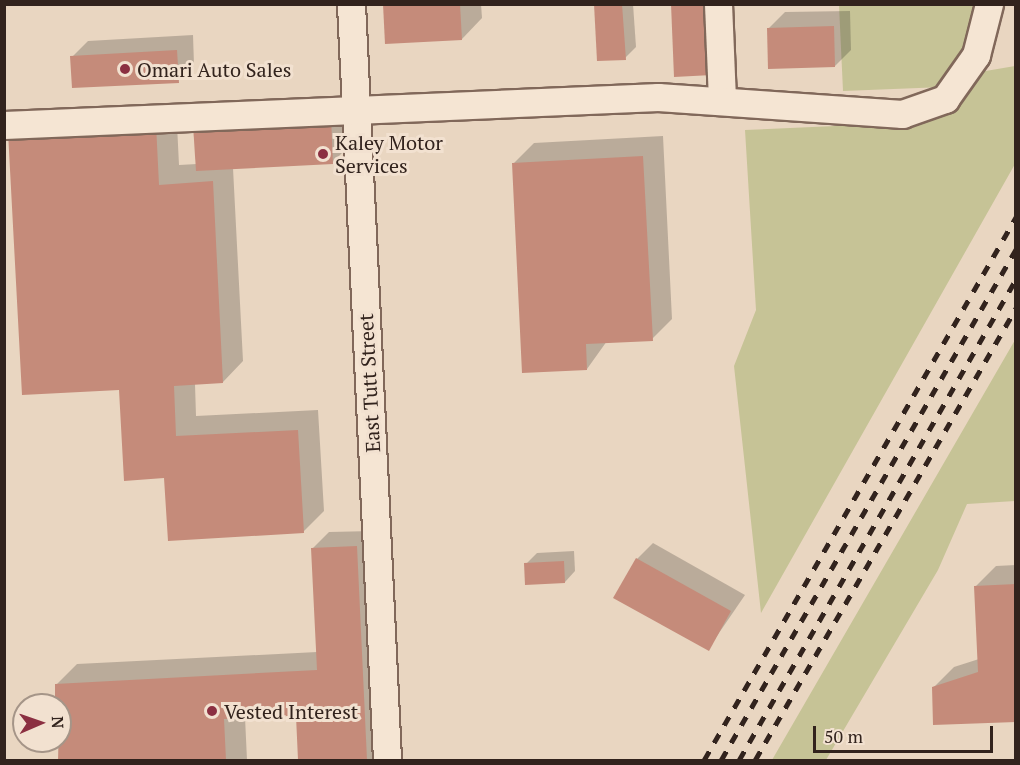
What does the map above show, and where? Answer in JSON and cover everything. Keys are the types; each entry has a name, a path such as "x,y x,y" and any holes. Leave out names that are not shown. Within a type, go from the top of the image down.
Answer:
{"street":[{"name":"East Tutt Street","path":"351,4 387,760"},
{"path":"718,4 722,101"},
{"path":"4,125 355,108 658,97 902,114 945,99 976,55 989,4"}],"shaded area":[{"path":"839,5 982,5 972,43 944,87 843,91"},
{"path":"1015,66 1015,164 761,613 734,366 756,310 745,130 880,124 909,128 954,103 974,73"},
{"path":"1015,340 1015,501 967,504 938,570 826,760 772,760"}],"building":[{"path":"383,4 460,4 462,40 385,44"},
{"path":"594,4 622,4 626,60 597,61"},
{"path":"671,4 709,4 712,75 674,77"},
{"path":"834,26 835,67 768,69 767,28"},
{"name":"Omari Auto Sales","path":"177,50 179,83 72,88 70,56"},
{"path":"331,117 333,164 196,171 193,125"},
{"path":"156,124 159,185 213,181 223,383 174,386 176,436 298,430 304,533 168,541 164,478 124,481 119,390 22,395 8,132"},
{"path":"643,156 653,341 586,344 587,370 522,373 512,163"},
{"name":"Vested Interest","path":"357,546 367,760 298,760 296,716 224,719 226,760 58,760 58,753 72,753 72,693 55,693 55,684 317,670 311,548"},
{"path":"636,558 731,611 709,651 613,598"},
{"path":"564,561 565,583 525,585 524,563"},
{"path":"1016,584 1016,722 933,725 932,687 978,672 974,586"}],"railway":[{"path":"704,760 1016,217"},
{"path":"721,760 1016,249"},
{"path":"739,760 1016,279"},
{"path":"755,760 1016,308"}],"place":[{"name":"Omari Auto Sales","path":"125,69"},
{"name":"Kaley Motor Services","path":"323,154"},
{"name":"Vested Interest","path":"212,711"}]}
